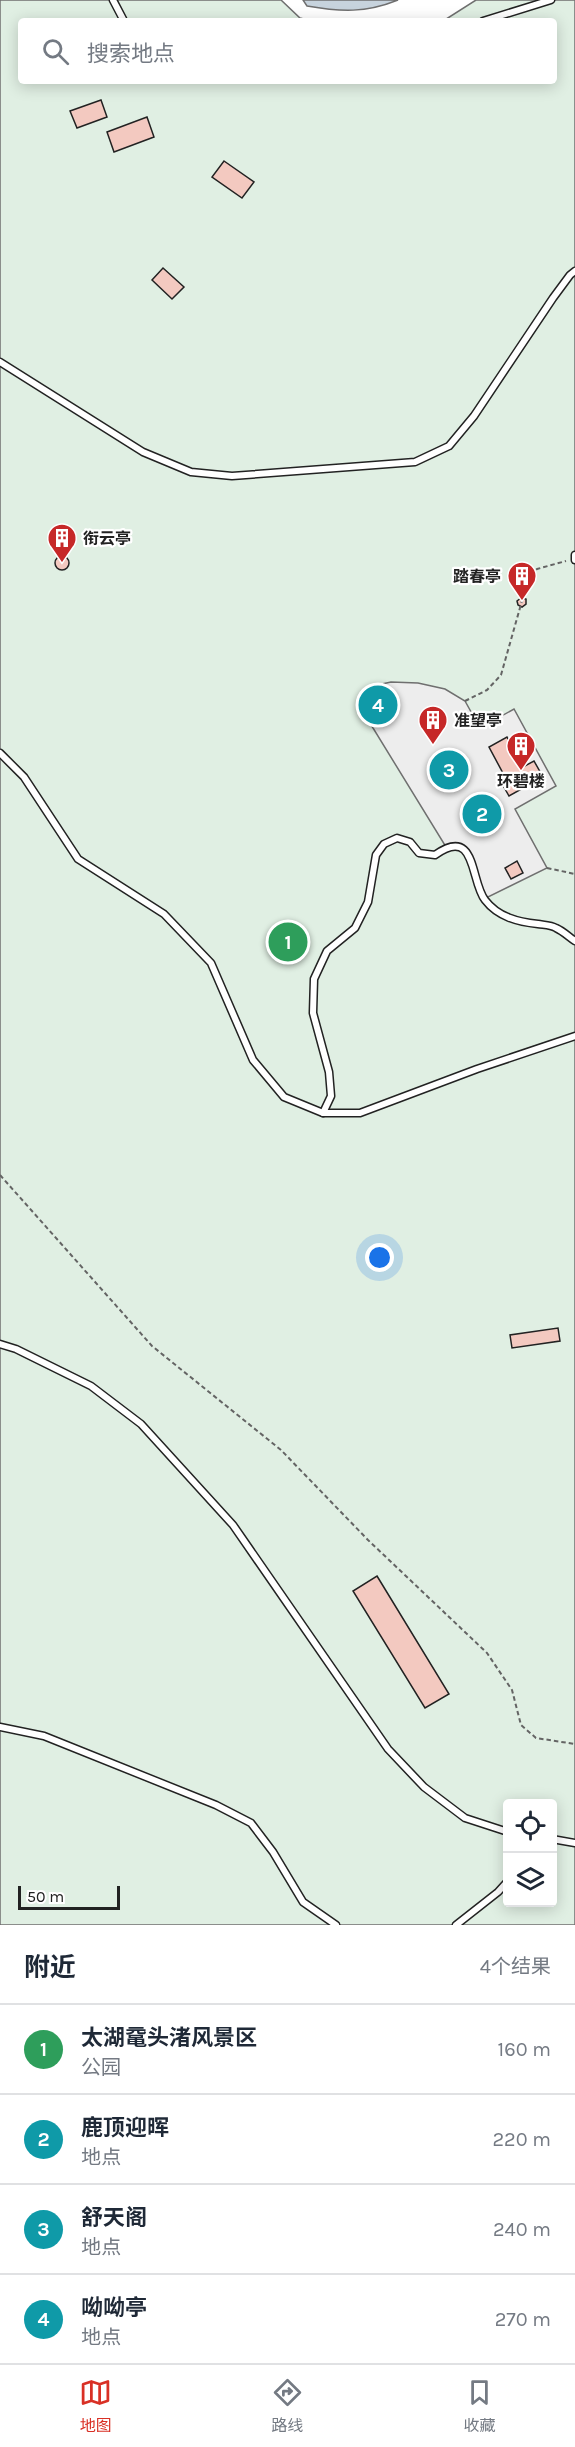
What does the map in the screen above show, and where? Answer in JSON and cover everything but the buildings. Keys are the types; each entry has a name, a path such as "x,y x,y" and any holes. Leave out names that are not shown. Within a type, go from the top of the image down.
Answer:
{"lane":[{"path":"113,0 122,18"},
{"path":"493,18 551,0"},
{"path":"0,362 143,452 191,472 232,476 415,462 449,446 474,416 553,298 575,271"},
{"path":"0,753 24,777 78,859 164,914 211,963 253,1060 284,1097 323,1113 360,1113 477,1069 575,1036"},
{"path":"323,1113 331,1096 329,1072 313,1013 314,980 327,951 355,928 368,902 376,855 384,844 397,838 410,842 419,853 435,855 446,847 459,847 469,853 484,899 500,914 521,922 555,927 575,941"},
{"path":"0,1344 16,1349 91,1386 141,1424 233,1526 388,1749 424,1787 465,1818 503,1831"},
{"path":"0,1727 44,1736 216,1805 251,1823 273,1852 303,1902 336,1925"},
{"path":"557,1840 575,1843"},
{"path":"456,1925 503,1886"}],"path":[{"path":"465,702 487,690 501,675 529,576 537,569 575,558"},
{"path":"547,868 575,874"},
{"path":"0,1175 152,1346 281,1450 368,1540 487,1653 512,1690 521,1725 536,1738 575,1744"}],"green space":[{"path":"0,0 281,0 300,18 18,18 18,84 557,84 557,18 448,18 476,0 575,0 575,1925 0,1925"}],"shaded area":[{"path":"303,0 398,0 364,9 342,10 307,6"},
{"path":"391,682 418,683 445,689 465,701 480,728 514,709 556,786 515,809 547,868 484,899 469,853 459,847 446,847 362,710 363,697 373,686"}],"place":[{"name":"衔云亭","path":"62,564"},
{"name":"踏春亭","path":"522,602"},
{"name":"呦呦亭","path":"378,705"},
{"name":"准望亭","path":"433,746"},
{"name":"舒天阁","path":"449,770"},
{"name":"环碧楼","path":"521,772"},
{"name":"鹿顶迎晖","path":"482,814"},
{"name":"太湖鼋头渚风景区","path":"288,942"}]}
